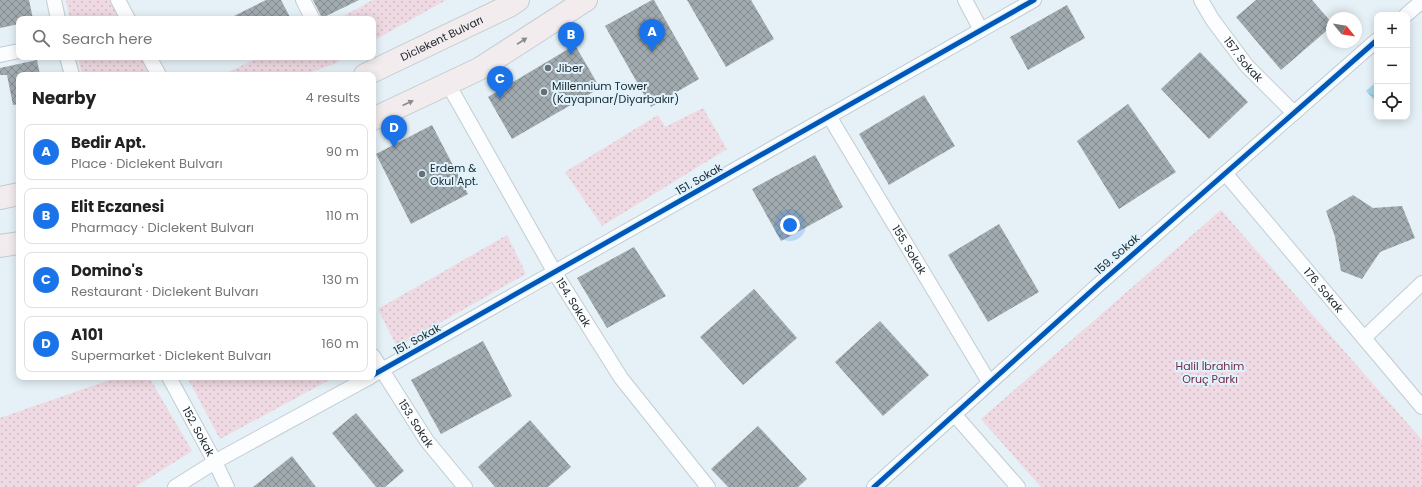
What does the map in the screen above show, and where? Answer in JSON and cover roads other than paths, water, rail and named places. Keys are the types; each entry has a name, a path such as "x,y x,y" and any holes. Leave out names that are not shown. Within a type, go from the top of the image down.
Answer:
{"main road":[{"name":"Diclekent Bulvarı","path":"371,72 509,6 518,0"},
{"path":"376,118 478,69 586,0"},
{"path":"0,198 16,195"},
{"path":"0,246 16,243"}],"street":[{"path":"54,0 57,16"},
{"path":"118,0 126,16"},
{"path":"303,0 311,16"},
{"path":"965,0 981,30"},
{"name":"151. Sokak","path":"376,373 1034,0"},
{"name":"157. Sokak","path":"1201,0 1212,19 1247,66 1294,113"},
{"path":"1409,12 1422,1"},
{"name":"159. Sokak","path":"874,487 989,382 1374,43"},
{"path":"0,55 16,52"},
{"path":"68,60 71,72"},
{"path":"151,60 157,72"},
{"name":"154. Sokak","path":"448,84 555,272 621,378 708,487"},
{"name":"155. Sokak","path":"830,116 989,382"},
{"name":"176. Sokak","path":"1225,173 1422,407"},
{"path":"1364,338 1422,283"},
{"name":"153. Sokak","path":"376,375 465,487"},
{"name":"152. Sokak","path":"171,380 227,487"},
{"name":"151. Sokak","path":"174,487 215,462 364,380"},
{"path":"954,414 1018,487"}],"water":[{"path":"1374,84 1374,100 1366,91"}],"place":[{"name":"Bedir Apt.","path":"652,52"},
{"name":"Elit Eczanesi","path":"571,55"},
{"name":"Jiber","path":"548,68"},
{"name":"Millennium Tower (Kayapınar/Diyarbakır)","path":"544,92"},
{"name":"Domino's","path":"500,99"},
{"name":"A101","path":"394,148"},
{"name":"Erdem & Okul Apt.","path":"422,174"}],"park label":[{"name":"Halil İbrahim Oruç Parkı","path":"1210,372"}]}
